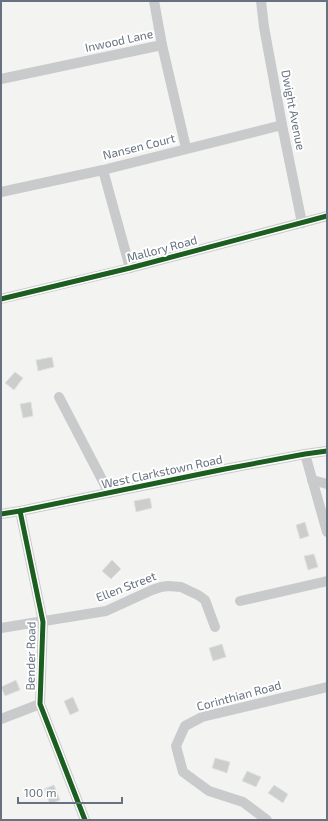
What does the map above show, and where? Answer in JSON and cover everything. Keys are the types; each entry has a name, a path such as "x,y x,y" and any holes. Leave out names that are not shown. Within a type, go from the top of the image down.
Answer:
{"street":[{"path":"154,1 162,45"},
{"name":"Dwight Avenue","path":"261,1 264,27 282,125 302,223"},
{"name":"Inwood Lane","path":"1,79 162,45 186,148"},
{"name":"Nansen Court","path":"1,192 103,170 282,125"},
{"path":"103,170 130,268"},
{"name":"Mallory Road","path":"1,299 130,268 327,216"},
{"path":"59,397 109,493"},
{"name":"West Clarkstown Road","path":"1,514 224,469 327,451"},
{"path":"305,454 327,532"},
{"path":"312,480 327,484"},
{"name":"Bender Road","path":"20,511 43,622 40,704 85,820"},
{"path":"240,601 327,581"},
{"name":"Ellen Street","path":"1,628 106,611 152,590 168,586 181,587 205,600 215,627"},
{"name":"Corinthian Road","path":"267,820 242,802 209,791 183,772 176,746 185,726 202,717 327,687"},
{"path":"1,719 40,704"}],"building":[{"path":"52,357 54,367 38,371 36,360"},
{"path":"15,372 23,378 14,390 5,383"},
{"path":"31,402 33,416 23,418 20,404"},
{"path":"150,498 152,508 136,512 134,501"},
{"path":"305,522 309,536 300,539 296,525"},
{"path":"314,554 318,567 308,570 304,556"},
{"path":"112,560 121,569 111,579 102,571"},
{"path":"222,644 226,657 213,661 209,648"},
{"path":"16,680 20,690 5,696 1,687"},
{"path":"73,697 79,711 70,715 64,701"},
{"path":"215,758 230,762 227,773 212,768"},
{"path":"247,771 261,777 256,787 242,781"},
{"path":"54,785 60,800 50,804 44,789"},
{"path":"274,785 288,794 283,803 268,793"}],"cycle path":[{"path":"1,299 130,268 327,216"},
{"path":"1,514 225,469 327,451"},
{"path":"20,511 43,622 40,704 85,820"}]}
